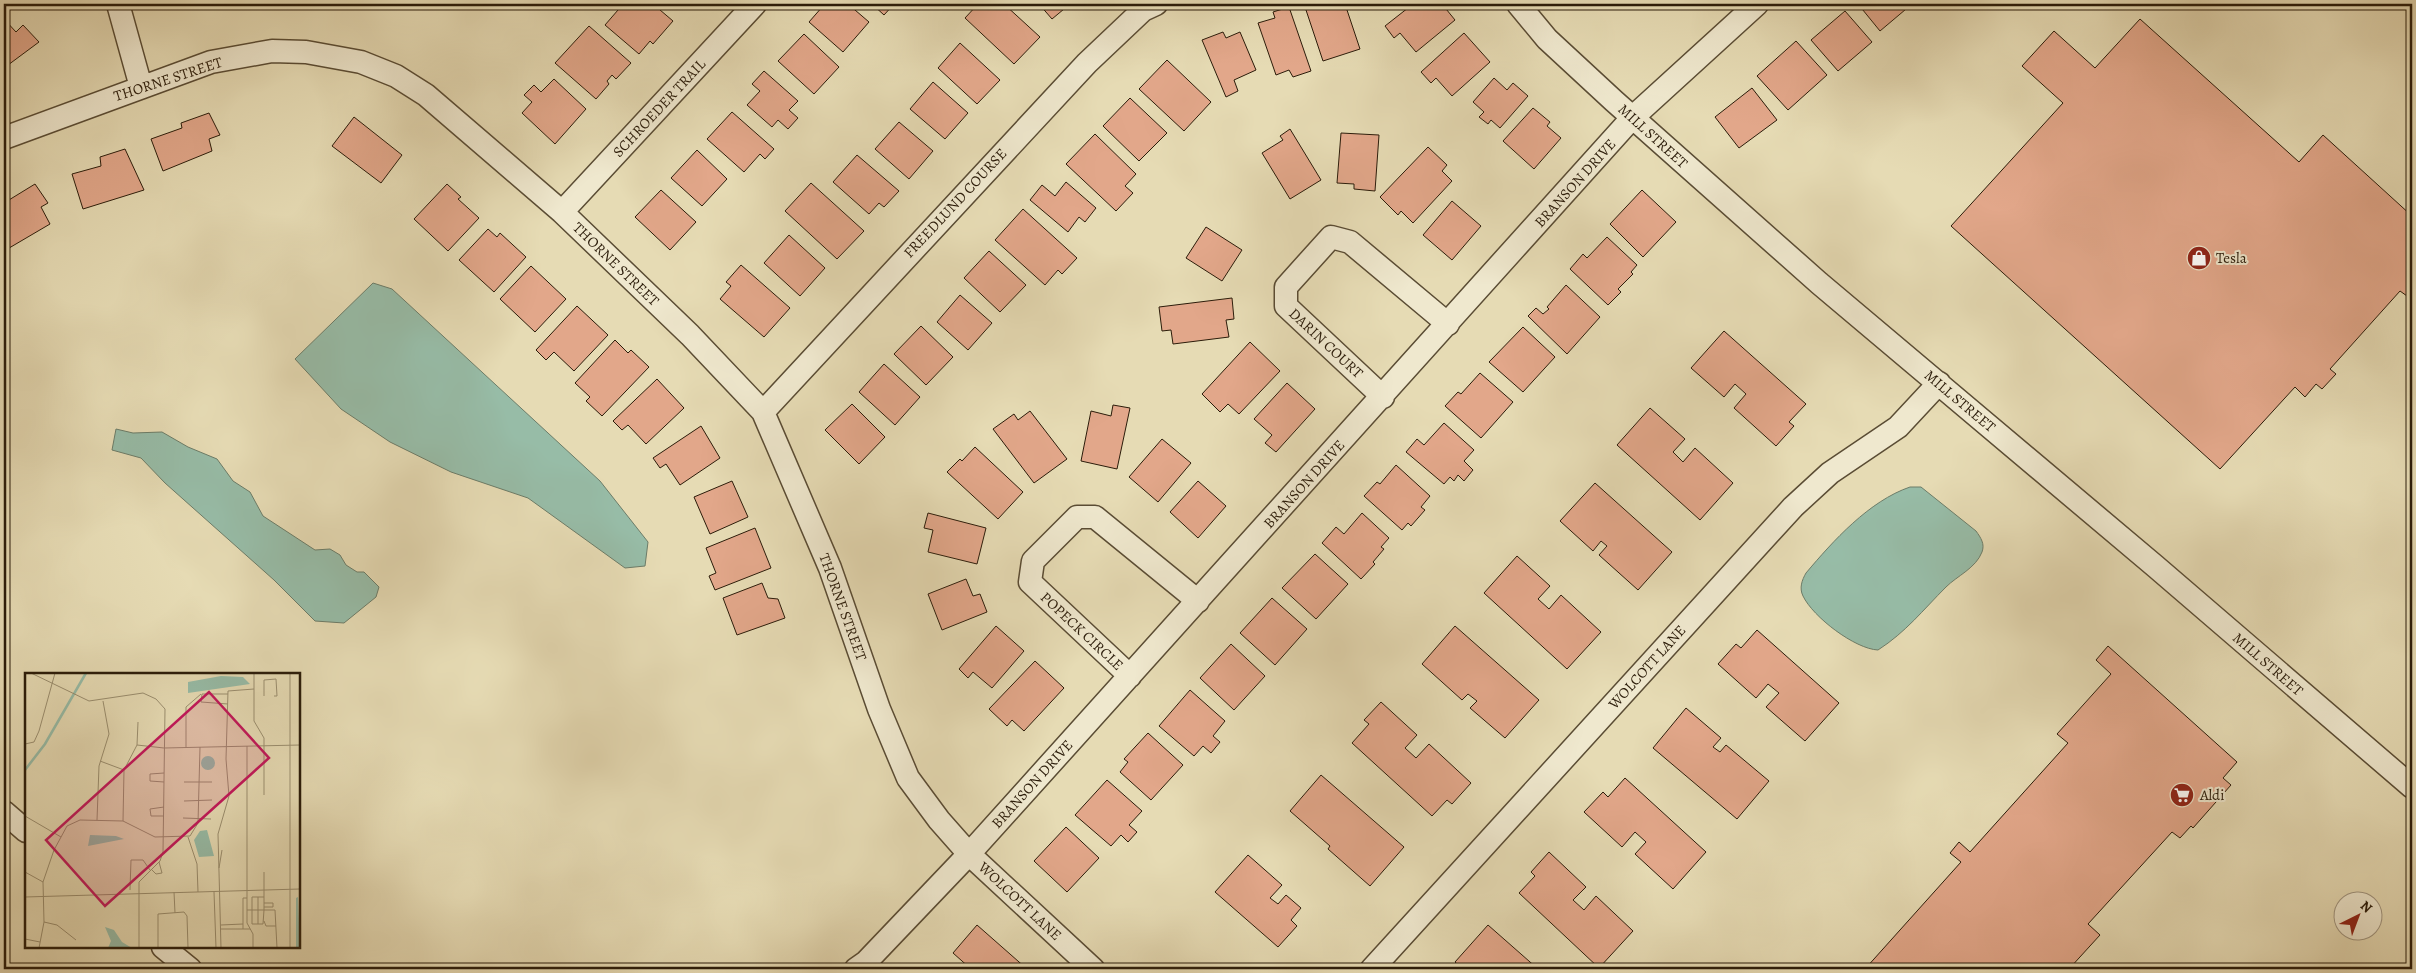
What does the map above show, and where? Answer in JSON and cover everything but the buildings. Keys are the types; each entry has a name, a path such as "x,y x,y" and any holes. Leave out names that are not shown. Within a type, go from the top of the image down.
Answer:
{"street":[{"path":"118,4 141,87"},
{"name":"SCHROEDER TRAIL","path":"562,212 755,4"},
{"name":"MILL STREET","path":"1518,4 1547,39 1632,118 1819,283 1939,383 2412,787"},
{"name":"BRANSON DRIVE","path":"856,969 866,962 969,854 1383,397 1632,118 1717,38 1757,4"},
{"name":"FREEDLUND COURSE","path":"763,412 992,163 1087,63 1147,6"},
{"name":"THORNE STREET","path":"4,138 211,62 272,51 306,52 361,62 396,76 426,95 562,212 690,335 763,412 830,568 880,709 908,778 939,820 969,854"},
{"name":"DARIN COURT","path":"1383,397 1286,306 1286,287 1298,273 1331,237 1350,242 1448,324"},
{"name":"WOLCOTT LANE","path":"1372,969 1799,501 1830,473 1898,427 1939,383"},
{"name":"POPECK CIRCLE","path":"1130,676 1030,582 1033,561 1076,516 1095,516 1198,601"},
{"path":"4,812 25,830"},
{"name":"WOLCOTT LANE","path":"969,854 1093,969"},
{"path":"164,948 190,969"}],"shaded area":[{"path":"373,283 392,289 600,481 648,542 645,566 625,568 528,498 451,472 390,442 341,409 295,359"},
{"path":"116,429 133,433 162,432 188,447 217,459 233,481 250,492 263,516 315,550 330,549 340,555 346,565 357,572 364,572 379,587 376,597 344,623 315,621 274,580 165,483 141,458 112,450"},
{"path":"1910,487 1921,487 1976,531 1982,541 1983,549 1975,563 1950,583 1897,636 1878,650 1869,648 1836,631 1816,613 1803,596 1801,590 1802,581 1806,573 1853,523 1880,502"}],"place":[{"name":"Tesla","path":"2199,258"},
{"name":"Aldi","path":"2182,795"}]}
